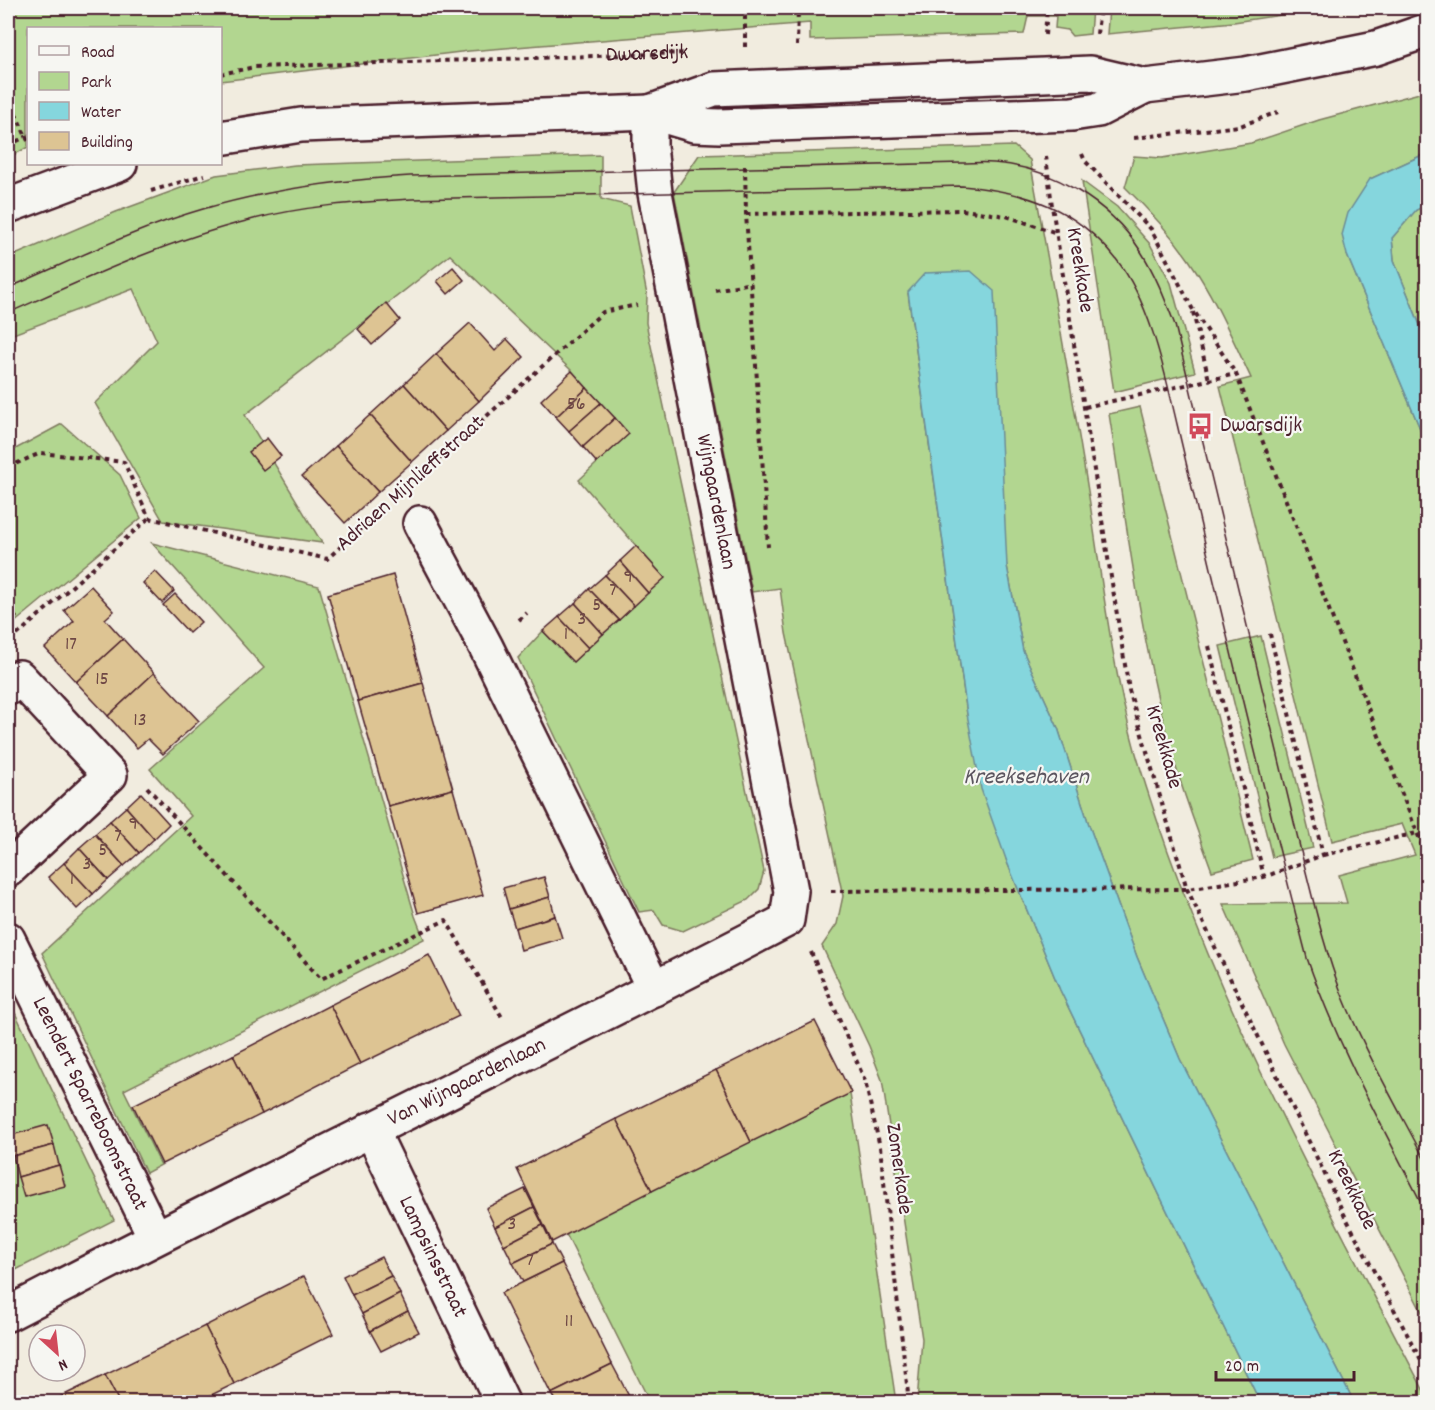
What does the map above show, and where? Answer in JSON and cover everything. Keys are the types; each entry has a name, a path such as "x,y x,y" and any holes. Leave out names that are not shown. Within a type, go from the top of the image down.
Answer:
{"street":[{"name":"Dwarsdijk","path":"222,138 302,124 650,112 694,125 1058,114 1098,110 1145,86 1257,72 1376,48 1428,30"},
{"name":"Dwarsdijk","path":"650,112 700,92 744,87 1090,73 1145,86"},
{"name":"Wijngaardenlaan","path":"650,112 650,146 655,193 791,891"},
{"path":"8,206 117,165"},
{"name":"Adriaen Mijnlieffstraat","path":"420,523 486,648 654,989"},
{"path":"8,688 19,677 110,775 8,870"},
{"name":"Van Wijngaardenlaan","path":"8,1314 155,1237 654,989 787,920 791,891"},
{"name":"Leendert Sparreboomstraat","path":"8,939 155,1237"},
{"name":"Lampsinsstraat","path":"371,1129 491,1397"}],"path":[{"path":"744,87 745,8"},
{"path":"796,50 798,8"},
{"name":"Dwarsdijk","path":"222,74 255,67 697,53"},
{"path":"8,98 27,136"},
{"path":"1058,114 1074,134 1085,161 1151,229 1192,308 1236,374 1428,860"},
{"name":"Kreekkade","path":"1058,114 1048,175 1129,690 1187,889 1344,1214 1428,1374"},
{"path":"743,124 746,214 769,555"},
{"path":"8,144 27,138"},
{"path":"746,214 963,210 1006,216 1057,233"},
{"name":"Adriaen Mijnlieffstraat","path":"404,490 603,312 644,303"},
{"path":"1192,308 1209,380"},
{"path":"1084,407 1236,374"},
{"path":"8,467 41,453 124,462 149,518 16,636"},
{"name":"Adriaen Mijnlieffstraat","path":"149,518 327,559 387,505"},
{"path":"1269,630 1323,855"},
{"path":"1209,646 1264,877"},
{"path":"110,775 131,770 321,979 446,920 523,1053"},
{"path":"791,891 1187,889 1264,877 1323,855 1417,833"},
{"name":"Zomerkade","path":"814,942 811,951 865,1081 880,1147 909,1402"}],"green space":[{"path":"8,8 1092,8 1090,34 1072,36 1067,30 1055,28 1056,16 1028,16 1024,34 810,40 810,23 469,51 222,81 222,27 27,27 27,148 8,158"},
{"path":"1109,8 1328,8 1234,22 1107,34"},
{"path":"1427,91 1427,153 1370,179 1347,255 1427,445 1427,1322 1284,1044 1223,904 1347,903 1339,875 1415,855 1402,824 1332,841 1220,386 1251,378 1215,303 1189,260 1174,240 1125,187 1134,156 1162,158 1251,143 1319,120"},
{"path":"1014,146 1030,160 1075,412 1114,656 1135,750 1162,835 1193,918 1265,1080 1427,1397 1427,1402 1354,1402 1180,1059 1137,957 1090,828 1058,728 1023,651 1007,566 908,293 967,714 1007,862 1060,990 1260,1402 917,1402 922,1339 882,1080 869,1046 822,946 837,924 843,896 786,633 780,588 752,592 674,192 699,155"},
{"path":"601,155 601,199 630,206 647,295 646,323 764,871 759,889 748,900 683,931 663,925 654,910 639,912 518,658 543,631 573,662 664,578 579,480 628,434 572,371 450,255 245,415 322,543 163,521 95,403 157,341 133,289 8,336 8,258 116,212 216,175 295,165"},
{"path":"1082,181 1117,207 1150,244 1171,283 1195,372 1114,392"},
{"path":"1427,205 1427,343 1394,260 1392,238 1416,210"},
{"path":"1140,407 1253,860 1212,871 1165,728 1140,611 1127,532 1109,414"},
{"path":"62,424 120,475 141,518 8,628 8,453"},
{"path":"152,543 319,586 415,916 424,939 124,1090 161,1165 146,1173 42,953 191,816 150,769 264,668"},
{"path":"1261,636 1313,848 1272,857 1220,646"},
{"path":"8,998 114,1220 8,1274"},
{"path":"849,1087 896,1402 650,1402 564,1230"}],"water":[{"path":"1427,153 1427,205 1416,210 1392,238 1394,260 1427,343 1427,445 1347,255 1342,235 1348,213 1370,179"},
{"name":"Kreeksehaven","path":"971,271 994,291 1007,566 1023,651 1058,728 1090,828 1137,957 1180,1059 1354,1402 1260,1402 1060,990 1007,862 981,789 967,714 908,292 925,273"}],"building":[{"path":"453,267 464,280 448,294 437,281"},
{"path":"386,303 400,320 372,345 358,329"},
{"path":"470,323 495,351 507,339 524,357 479,401 436,354"},
{"path":"436,354 479,401 446,431 404,384"},
{"path":"572,371 587,388 556,417 541,400"},
{"path":"404,384 446,431 412,462 370,415"},
{"path":"587,388 601,403 569,431 556,417"},
{"path":"601,403 615,418 583,447 569,431"},
{"path":"370,415 412,462 378,492 336,446"},
{"path":"615,418 629,434 597,463 583,447"},
{"path":"267,438 281,456 263,470 249,452"},
{"path":"336,446 378,492 345,523 302,476"},
{"path":"636,546 665,578 648,593 620,561"},
{"path":"620,561 648,593 634,606 605,575"},
{"path":"155,571 174,591 162,603 143,583"},
{"path":"393,575 423,683 358,701 328,594"},
{"path":"605,575 634,606 619,620 589,589"},
{"path":"91,586 114,611 105,619 123,639 76,682 45,648 74,621 64,610"},
{"path":"589,589 619,620 603,634 575,603"},
{"path":"175,594 201,622 189,633 163,605"},
{"path":"575,603 603,634 588,648 559,617"},
{"path":"8,607 17,617 8,626"},
{"path":"559,617 588,648 573,662 543,631"},
{"path":"123,639 154,673 108,716 76,682"},
{"path":"154,673 199,721 163,754 148,739 137,748 108,716"},
{"path":"423,683 453,789 388,806 358,701"},
{"path":"453,789 483,895 418,913 388,806"},
{"path":"141,793 169,824 154,839 126,807"},
{"path":"126,807 154,839 139,853 110,821"},
{"path":"110,821 139,853 124,866 95,834"},
{"path":"95,834 124,866 108,880 79,848"},
{"path":"79,848 108,880 93,894 64,863"},
{"path":"64,863 93,894 77,909 48,877"},
{"path":"544,877 550,897 509,909 503,888"},
{"path":"550,897 555,916 515,928 509,909"},
{"path":"555,916 562,938 521,950 515,928"},
{"path":"429,955 459,1016 360,1064 330,1005"},
{"path":"330,1005 360,1064 262,1114 233,1055"},
{"path":"815,1021 851,1093 751,1142 716,1070"},
{"path":"233,1055 262,1114 162,1164 133,1105"},
{"path":"716,1070 751,1142 652,1191 616,1119"},
{"path":"616,1119 652,1191 552,1242 517,1169"},
{"path":"48,1125 54,1145 13,1156 8,1136"},
{"path":"54,1145 59,1165 18,1177 13,1156"},
{"path":"59,1165 65,1186 24,1197 18,1177"},
{"path":"525,1189 534,1207 495,1227 486,1208"},
{"path":"534,1207 543,1225 504,1245 495,1227"},
{"path":"543,1225 552,1244 513,1263 504,1245"},
{"path":"552,1244 562,1263 523,1282 513,1263"},
{"path":"381,1257 391,1276 352,1295 343,1276"},
{"path":"562,1263 612,1364 551,1394 501,1293"},
{"path":"304,1276 333,1334 234,1384 205,1326"},
{"path":"391,1276 400,1294 362,1314 352,1295"},
{"path":"400,1294 408,1311 370,1331 362,1314"},
{"path":"408,1311 419,1332 381,1351 370,1331"},
{"path":"205,1326 234,1384 197,1402 119,1402 105,1375"},
{"path":"612,1364 632,1402 556,1402 551,1394"},
{"path":"105,1375 119,1402 50,1402"}],"tram line":[{"path":"8,288 129,235 203,209 305,186 357,180 410,176 994,163 1036,172 1077,190 1112,217 1140,250 1155,277 1175,325 1325,945 1341,992 1360,1036 1428,1166"},
{"path":"8,313 127,261 188,238 290,211 351,203 412,199 962,186 1007,192 1048,205 1066,215 1100,241 1116,259 1138,295 1155,338 1307,958 1348,1057 1428,1216"}],"place":[{"name":"Dwarsdijk","path":"1200,426"}]}
